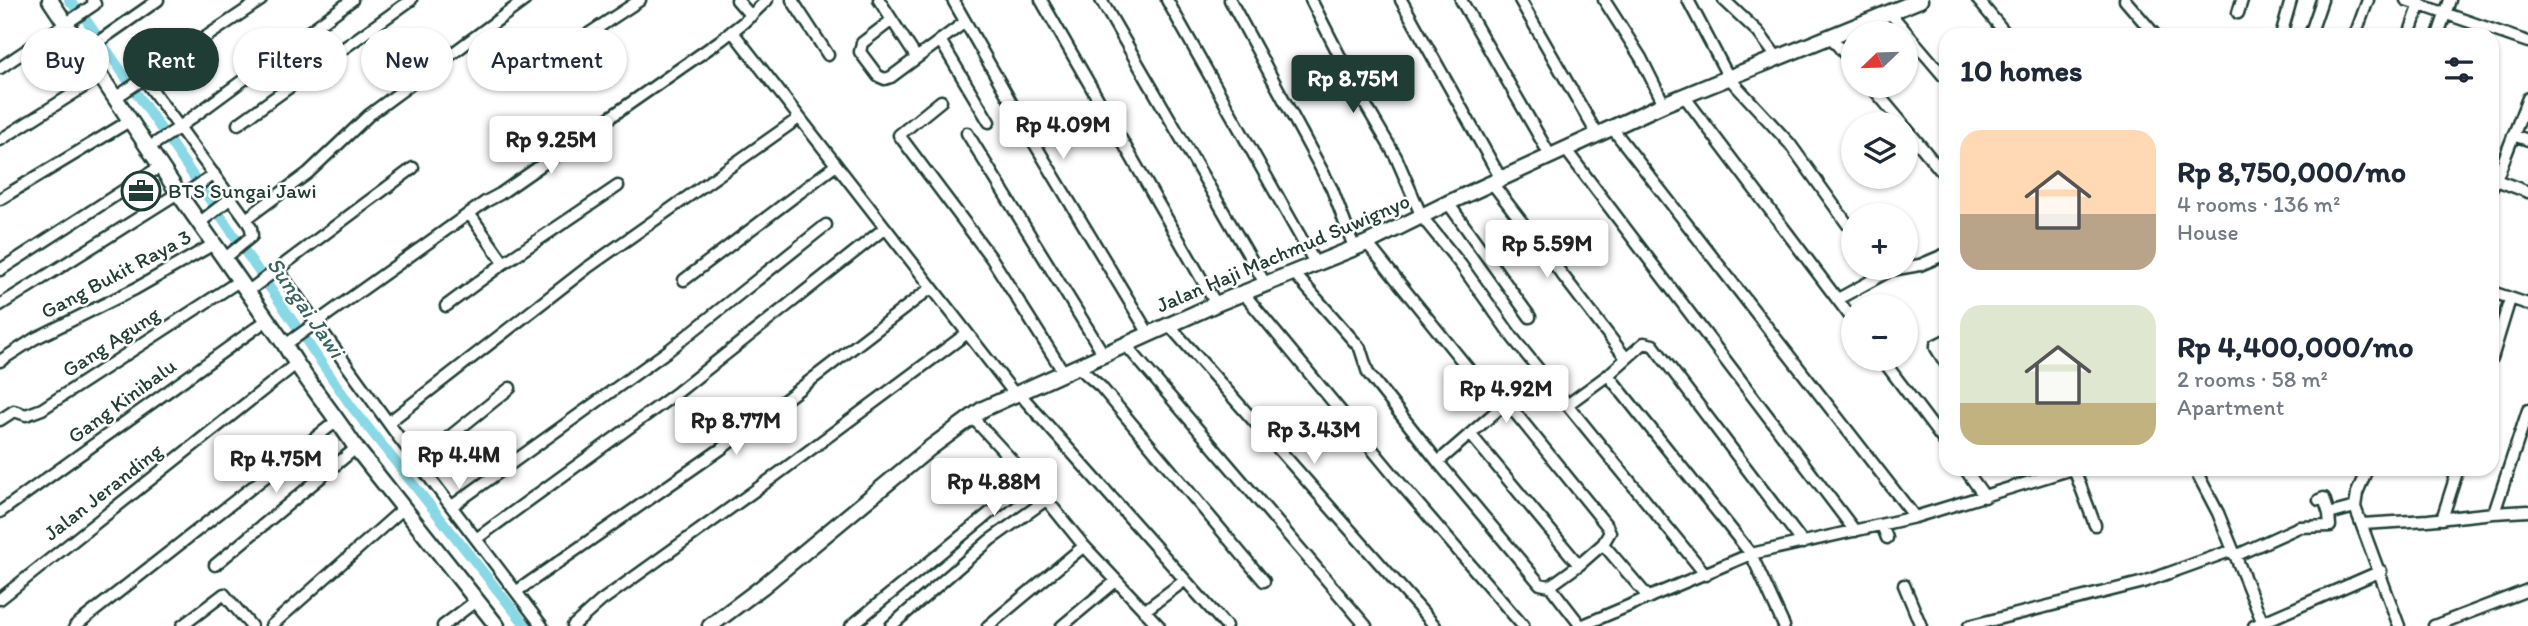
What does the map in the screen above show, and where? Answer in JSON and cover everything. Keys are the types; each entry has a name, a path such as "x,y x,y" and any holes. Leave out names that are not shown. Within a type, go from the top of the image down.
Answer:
{"street":[{"path":"50,0 75,28"},
{"path":"109,34 158,0"},
{"path":"219,29 261,0"},
{"path":"315,28 352,0"},
{"path":"347,46 411,0"},
{"path":"246,219 308,173 369,115 525,0"},
{"path":"597,28 640,0"},
{"path":"737,0 751,16"},
{"path":"288,343 469,213 732,31 767,0"},
{"path":"792,0 828,55"},
{"path":"879,0 916,57"},
{"path":"953,0 1032,141 1149,334"},
{"path":"1041,0 1216,304"},
{"path":"1101,0 1266,285"},
{"path":"1167,0 1315,263"},
{"path":"1230,0 1361,245 1500,408 1513,410 1610,532 1603,544 1580,565 1550,586"},
{"path":"1311,0 1358,92 1396,158 1422,217 1461,265 1513,338 1706,575"},
{"path":"1401,0 1496,181 1626,358"},
{"path":"1461,0 1551,157"},
{"path":"1520,0 1597,134"},
{"path":"1604,0 1641,58 1664,104"},
{"path":"1688,0 1729,78 1790,144 1841,215"},
{"path":"1724,0 1758,32 1776,57"},
{"name":"Jalan Haji Machmud Suwignyo","path":"710,626 762,587 930,448 983,409 1216,304 1361,245 1664,104 1894,7 1920,0"},
{"path":"1978,0 2001,28"},
{"path":"2125,0 2149,28"},
{"path":"2238,13 2242,0"},
{"path":"2283,28 2291,0"},
{"path":"2312,28 2322,0"},
{"path":"2358,28 2368,0"},
{"path":"2406,0 2481,28"},
{"path":"2441,28 2450,0"},
{"path":"0,68 71,21 93,3"},
{"path":"2411,28 2420,4"},
{"path":"1894,7 1939,69"},
{"path":"892,20 862,43 860,52 878,76 885,79 965,22"},
{"path":"732,31 966,334 1226,626"},
{"path":"2499,35 2528,42"},
{"path":"1830,36 1841,49"},
{"path":"940,40 989,122"},
{"path":"109,86 152,146 161,166 203,219 214,244 228,256 267,320 288,343 296,364 356,448 495,625"},
{"path":"152,146 233,88"},
{"path":"0,140 77,91"},
{"path":"118,97 128,91"},
{"path":"151,91 227,201 246,219 253,232 249,239 228,256"},
{"path":"238,124 284,91"},
{"path":"1684,96 1841,303"},
{"path":"1881,98 1892,112"},
{"path":"2499,171 2528,98"},
{"path":"941,101 899,135 992,259 1064,373"},
{"path":"389,422 587,268 799,118"},
{"path":"0,199 131,120"},
{"path":"1612,128 1915,517"},
{"path":"967,133 1104,355"},
{"path":"2513,135 2528,140"},
{"path":"1918,143 1939,168"},
{"path":"1566,150 1855,531"},
{"path":"684,280 836,165"},
{"path":"0,270 161,166"},
{"name":"Gang Agung","path":"0,420 14,411 26,415 42,409 269,275 413,168"},
{"path":"0,305 212,176"},
{"path":"2499,185 2528,192"},
{"path":"446,306 618,186"},
{"path":"203,219 227,201"},
{"path":"1448,203 1530,317"},
{"path":"469,213 504,263"},
{"path":"452,506 669,350 826,225"},
{"path":"477,539 678,392 885,228"},
{"name":"Gang Bukit Raya 3","path":"0,361 34,340 135,289 214,244"},
{"path":"1918,265 1939,257"},
{"path":"1294,273 1360,348 1368,373 1438,462 1540,584 1550,586 1581,626 1751,554 1915,517 2051,476"},
{"path":"283,277 315,325 542,626"},
{"path":"1838,299 1867,280"},
{"path":"517,592 721,449 931,288"},
{"path":"1244,294 1400,484 1523,626"},
{"path":"2499,295 2528,304"},
{"path":"2499,335 2510,299"},
{"name":"Gang Kinibalu","path":"0,512 267,320"},
{"path":"1169,325 1435,626"},
{"path":"573,626 601,600 775,476 966,334"},
{"path":"1567,405 1608,375 1644,343 1653,345 1803,543"},
{"path":"1125,344 1366,626"},
{"name":"Jalan Jeranding","path":"0,598 296,364"},
{"path":"1078,367 1101,387 1264,581"},
{"path":"1891,371 1939,435"},
{"path":"1608,375 1751,554 1784,626"},
{"path":"418,462 510,388"},
{"path":"1438,462 1500,408"},
{"path":"2494,513 2528,410"},
{"path":"972,418 1158,626"},
{"path":"75,626 338,420"},
{"path":"1471,435 1580,565"},
{"path":"215,565 356,448"},
{"path":"1970,476 1985,497"},
{"path":"2076,476 2095,525"},
{"path":"2199,476 2218,513 2260,625 2381,572"},
{"path":"2364,476 2355,507 2399,626"},
{"path":"2442,519 2456,476"},
{"path":"851,626 1030,480"},
{"path":"1976,625 2144,582 2234,553 2299,527 2330,526 2324,498 2319,499"},
{"path":"891,626 990,540 1046,500"},
{"path":"2329,514 2355,507"},
{"path":"271,626 404,508"},
{"path":"2362,524 2528,511"},
{"path":"1882,525 1887,538"},
{"path":"1603,544 1649,598"},
{"path":"988,626 1084,546"},
{"path":"1062,626 1116,581"},
{"path":"1144,611 1184,581"},
{"path":"1904,585 1922,626"},
{"path":"2434,626 2528,590"},
{"path":"182,626 224,594 251,626"},
{"path":"443,626 477,600"}],"waterway":[{"name":"Sungai Jawi","path":"69,0 87,21 351,406 526,626"}],"place":[{"name":"BTS Sungai Jawi","path":"141,191"}]}
